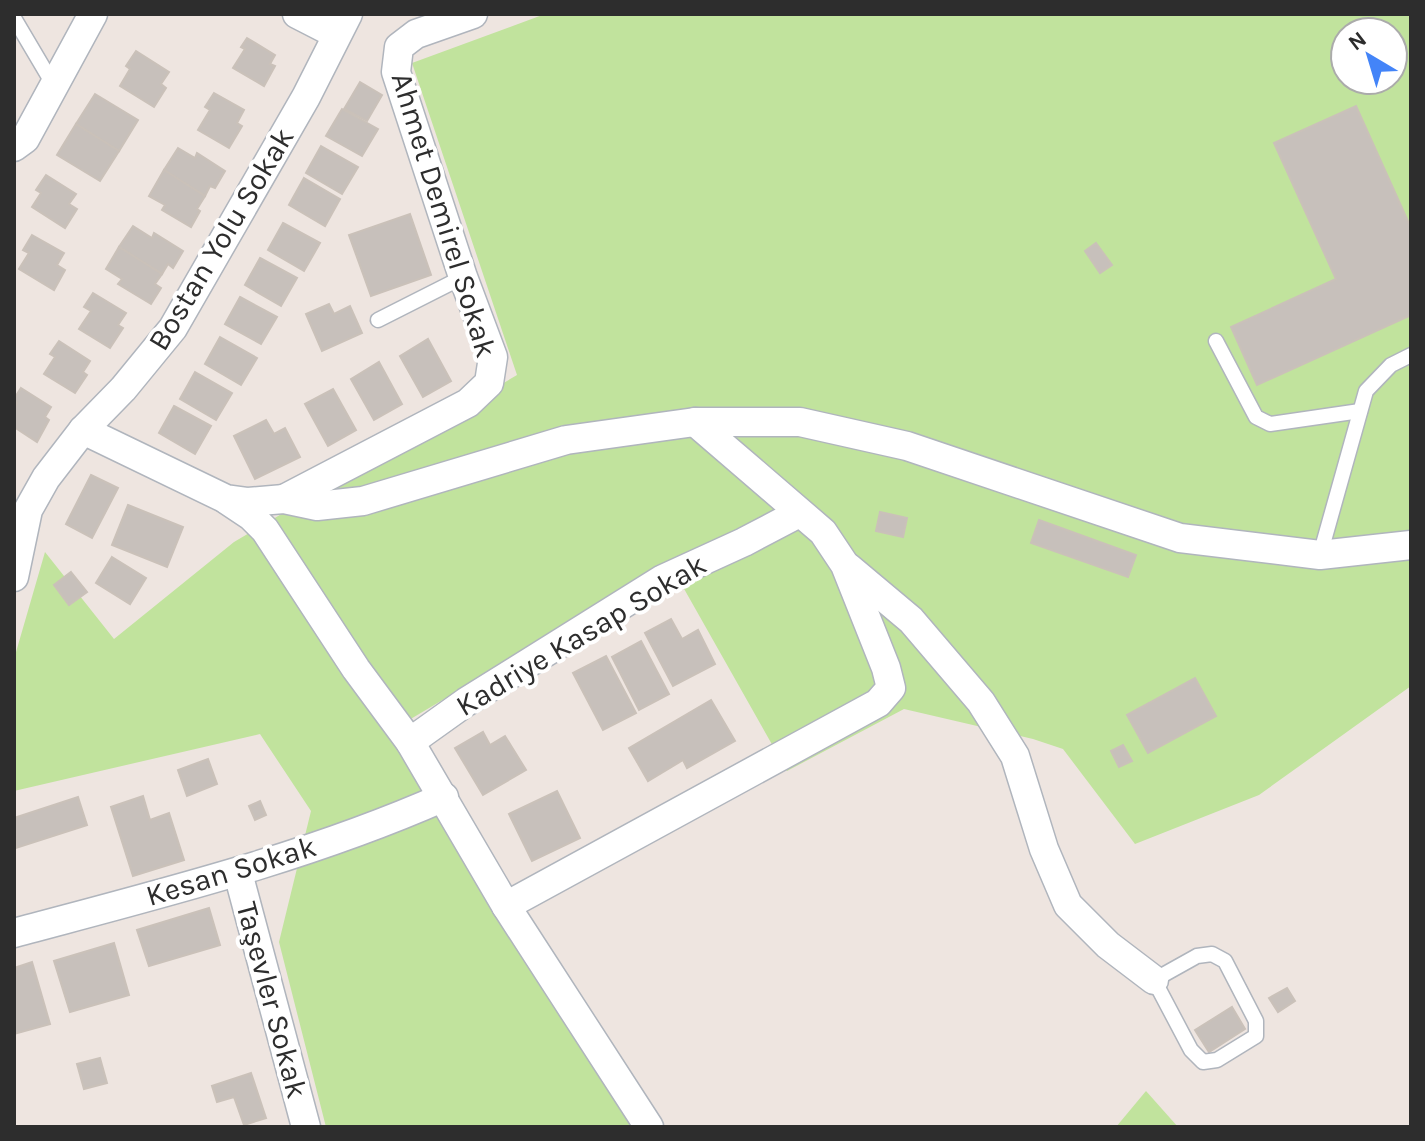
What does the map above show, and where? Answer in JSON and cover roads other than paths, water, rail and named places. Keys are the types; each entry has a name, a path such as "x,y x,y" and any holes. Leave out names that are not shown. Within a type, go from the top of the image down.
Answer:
{"street":[{"path":"14,147 25,139 93,14"},
{"path":"297,14 342,24"},
{"name":"Ahmet Demirel Sokak","path":"284,499 468,403 489,383 493,357 463,277 396,72 399,47 416,34 473,14"},
{"name":"Bostan Yolu Sokak","path":"14,577 28,510 46,478 83,430 123,389 173,328 306,97 342,24"},
{"path":"226,499 248,502 284,499 317,506 363,501 566,440 695,422 800,422 907,446 1180,538 1320,555 1411,545"},
{"path":"506,906 878,703 891,688 845,565 823,532 750,466 695,422"},
{"path":"83,430 226,499 265,530 356,669 410,742 506,906 649,1127"},
{"name":"Kadriye Kasap Sokak","path":"410,742 466,702 663,579 799,513"},
{"path":"845,565 911,620 981,702 1015,756 1044,849 1068,905 1108,945 1154,980"},
{"name":"Kesan Sokak","path":"14,933 238,873 409,813 444,797"},
{"name":"Taşevler Sokak","path":"238,873 306,1127"}],"lane":[{"path":"14,18 53,84"},
{"path":"378,320 463,277"},
{"path":"1216,341 1256,417 1270,424 1360,411"},
{"path":"1320,555 1366,391 1391,365 1411,355"},
{"path":"1212,954 1225,961 1256,1021 1256,1036 1217,1060 1203,1062 1191,1050 1154,980 1197,956 1212,954"}]}
